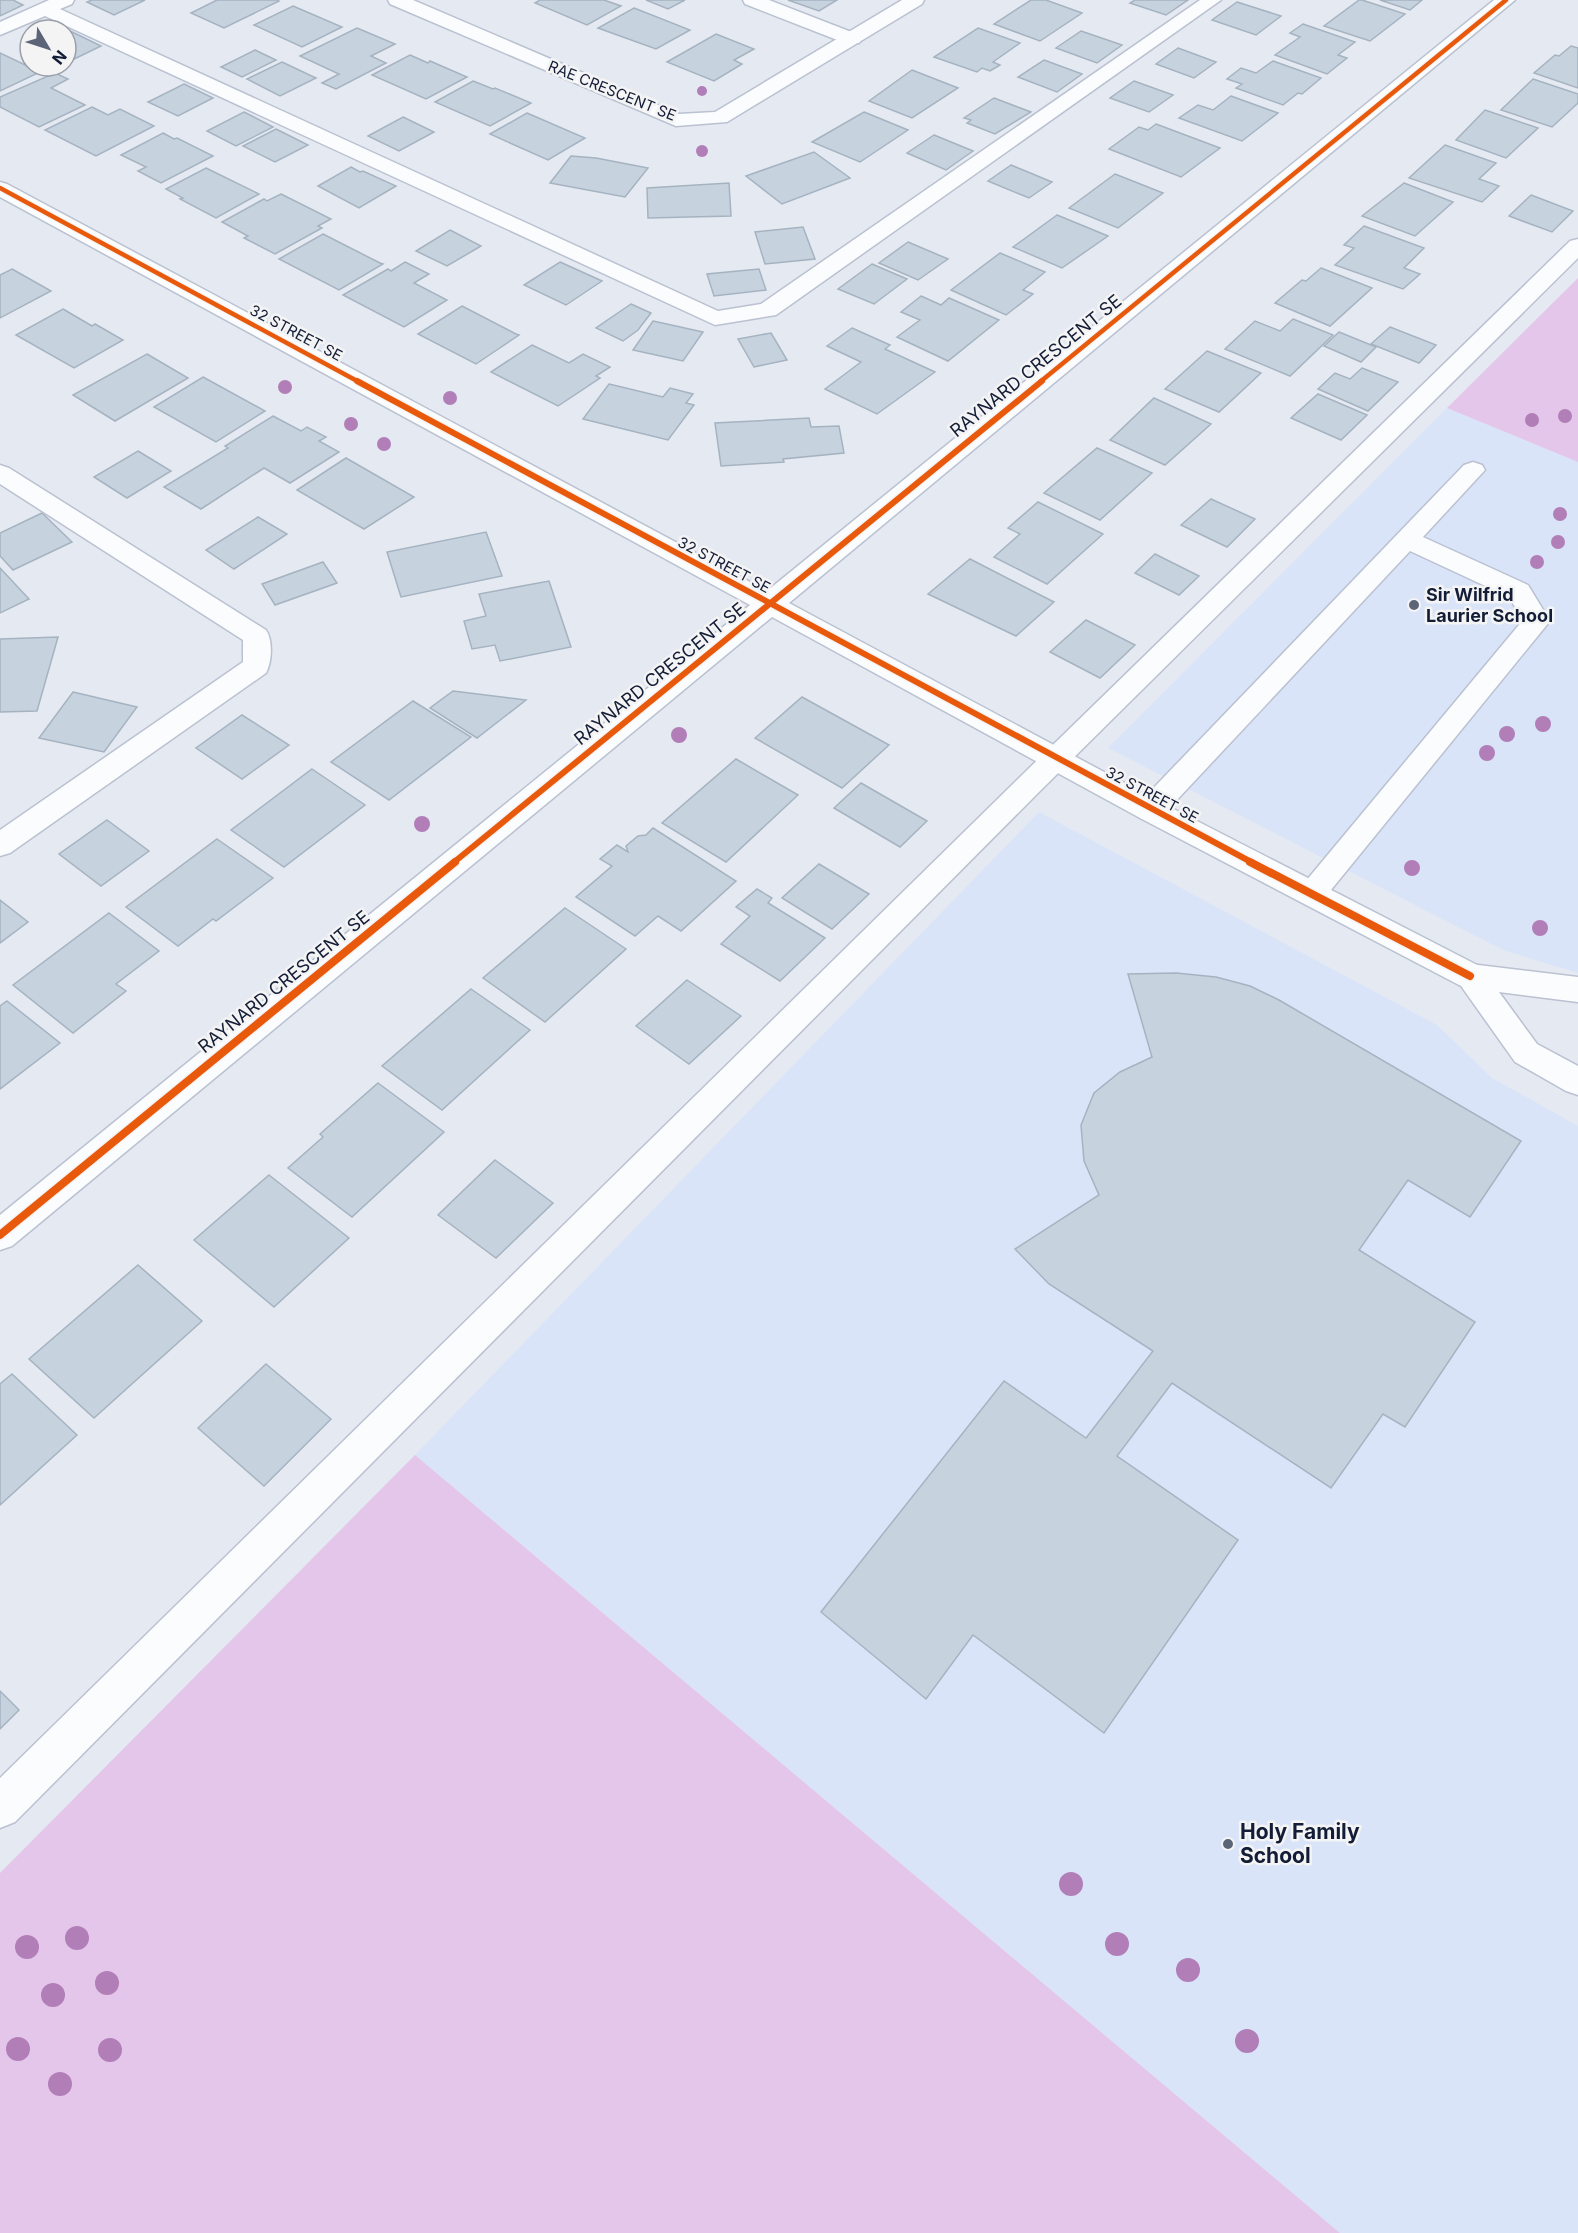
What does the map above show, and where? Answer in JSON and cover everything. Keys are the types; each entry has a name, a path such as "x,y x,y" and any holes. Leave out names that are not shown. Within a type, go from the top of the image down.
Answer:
{"street":[{"path":"0,29 64,0"},
{"name":"RAE CRESCENT SE","path":"397,0 676,120 720,118 915,0"},
{"path":"752,0 852,39"},
{"path":"45,9 715,318 768,310 1212,0"},
{"name":"RAYNARD CRESCENT SE","path":"0,1235 1506,0"},
{"name":"32 STREET SE","path":"0,188 1150,810 1470,976"},
{"path":"0,1807 1056,759 1578,246"},
{"path":"1150,810 1473,470"},
{"path":"0,473 257,636 256,666 0,845"},
{"path":"1311,893 1537,621 1519,591 1407,540"},
{"path":"1470,976 1578,990"},
{"path":"1470,976 1526,1053 1578,1082"}],"shaded area":[{"path":"1578,278 1578,462 1447,408"},
{"name":"Sir Wilfrid Laurier School","path":"1447,408 1578,462 1578,973 1503,950 1108,748"},
{"name":"Holy Family School","path":"1039,812 1437,1025 1492,1078 1578,1126 1578,2233 1340,2233 415,1455"},
{"path":"415,1455 1340,2233 0,2233 0,1873"}],"building":[{"path":"0,0 13,0 23,5 0,16"},
{"path":"92,0 145,0 114,15 87,2"},
{"path":"217,0 279,1 224,28 191,13"},
{"path":"540,0 604,0 621,6 587,25 535,3"},
{"path":"646,0 685,0 668,9"},
{"path":"788,0 837,0 819,11"},
{"path":"1031,0 1046,0 1082,13 1040,41 994,24"},
{"path":"1135,0 1188,0 1166,15 1130,3"},
{"path":"1359,0 1405,14 1370,41 1324,26"},
{"path":"1380,0 1422,0 1410,10"},
{"path":"1237,2 1281,16 1256,35 1212,20"},
{"path":"293,6 342,27 302,47 254,25"},
{"path":"634,8 690,30 656,49 598,28"},
{"path":"1303,24 1355,42 1338,55 1347,58 1327,74 1275,55 1300,37 1290,33"},
{"path":"357,28 395,44 371,56 386,63 336,89 322,83 339,74 300,56"},
{"path":"978,28 1020,43 993,62 1000,65 990,71 982,68 977,72 934,57"},
{"path":"1081,31 1122,45 1097,63 1056,48"},
{"path":"716,34 754,49 734,60 742,64 714,81 667,62"},
{"path":"78,35 101,46 78,57"},
{"path":"1571,46 1578,48 1578,88 1534,73 1555,55 1559,56"},
{"path":"1178,48 1216,62 1194,78 1156,64"},
{"path":"255,50 276,60 242,77 221,67"},
{"path":"0,53 18,62 18,78 27,78 0,91"},
{"path":"410,55 467,77 426,99 372,75"},
{"path":"1044,60 1082,74 1057,92 1018,77"},
{"path":"1273,61 1321,78 1302,94 1298,93 1283,105 1236,88 1242,84 1227,79 1241,68 1256,73"},
{"path":"282,62 316,78 280,96 247,79"},
{"path":"912,70 958,88 912,118 869,101"},
{"path":"44,78 66,78 68,79 51,88 85,105 39,127 0,107 0,97"},
{"path":"1533,79 1578,94 1578,103 1552,127 1501,110"},
{"path":"473,81 531,103 490,126 435,102"},
{"path":"1134,81 1173,95 1149,112 1110,98"},
{"path":"184,84 213,98 178,116 148,102"},
{"path":"1231,96 1278,113 1242,141 1179,118 1198,105 1213,110"},
{"path":"994,98 1031,112 995,134 967,123 971,120 964,118"},
{"path":"92,107 108,115 120,109 154,126 96,156 45,130"},
{"path":"1485,110 1538,128 1506,158 1456,140"},
{"path":"244,112 273,127 236,146 207,131"},
{"path":"864,112 908,130 860,162 812,142"},
{"path":"527,113 585,138 548,160 490,134"},
{"path":"403,117 434,132 399,151 368,136"},
{"path":"1156,124 1220,148 1181,177 1109,149 1139,127 1148,130"},
{"path":"276,129 308,145 275,162 243,146"},
{"path":"163,133 213,156 161,183 138,171 146,167 121,155"},
{"path":"934,135 973,151 946,170 907,153"},
{"path":"1445,145 1496,163 1479,179 1499,186 1482,202 1409,178"},
{"path":"814,152 850,178 782,204 746,176"},
{"path":"571,156 596,158 648,168 625,197 550,183"},
{"path":"1011,165 1052,182 1029,198 988,181"},
{"path":"351,167 396,186 359,208 318,186"},
{"path":"206,168 259,194 216,218 166,189"},
{"path":"1115,174 1163,193 1118,228 1069,208"},
{"path":"729,183 731,216 648,218 647,188"},
{"path":"1404,183 1453,202 1415,236 1362,216"},
{"path":"281,194 331,219 318,226 322,228 275,254 244,238 248,236 222,222 264,199 267,201"},
{"path":"1531,195 1573,211 1552,232 1509,216"},
{"path":"1057,215 1108,236 1062,268 1013,247"},
{"path":"1364,226 1424,248 1404,268 1420,274 1403,289 1335,265 1354,248 1344,245"},
{"path":"803,227 815,259 765,264 755,232"},
{"path":"450,230 481,246 447,266 416,251"},
{"path":"323,234 383,264 339,290 279,259"},
{"path":"908,242 948,259 918,280 879,263"},
{"path":"1000,253 1045,272 1023,290 1033,294 1006,315 951,290"},
{"path":"405,262 429,274 414,283 447,300 404,327 343,295 388,269 391,271"},
{"path":"560,262 602,281 566,305 524,285"},
{"path":"872,264 907,279 874,304 838,289"},
{"path":"1321,268 1372,288 1330,326 1275,303 1302,280 1306,281"},
{"path":"12,269 51,291 0,318 0,275"},
{"path":"759,269 766,290 714,296 707,274"},
{"path":"921,296 941,305 949,298 999,320 948,361 897,337 920,320 901,312"},
{"path":"631,304 651,313 638,330 623,341 596,328"},
{"path":"462,306 519,335 476,364 418,334"},
{"path":"63,309 123,340 74,368 16,335"},
{"path":"1293,319 1333,335 1290,376 1225,349 1255,321 1280,331"},
{"path":"653,321 703,332 683,361 633,350"},
{"path":"1390,327 1436,345 1419,363 1371,344"},
{"path":"852,328 890,345 885,349 935,372 877,414 825,389 861,362 827,346"},
{"path":"1339,332 1376,347 1361,362 1324,346"},
{"path":"771,333 787,360 754,367 738,339"},
{"path":"532,345 569,363 583,354 610,367 596,376 600,378 558,406 491,372"},
{"path":"1207,351 1261,373 1219,412 1165,389"},
{"path":"147,354 188,378 115,421 73,395"},
{"path":"1362,368 1398,382 1368,411 1318,389 1335,373 1350,379"},
{"path":"203,377 265,411 216,442 154,407"},
{"path":"609,384 663,397 670,388 693,394 686,403 694,405 668,440 583,419"},
{"path":"1318,394 1367,415 1341,440 1291,418"},
{"path":"1154,398 1211,424 1165,465 1110,440"},
{"path":"273,416 301,431 307,427 326,437 319,441 339,452 290,483 264,468 201,509 164,487 228,448 225,446"},
{"path":"809,418 811,427 839,426 844,453 783,459 784,462 721,466 715,423"},
{"path":"1097,448 1152,473 1100,520 1044,493"},
{"path":"138,451 171,471 127,498 94,477"},
{"path":"346,458 414,497 364,529 297,490"},
{"path":"1211,499 1255,519 1227,547 1181,525"},
{"path":"1038,502 1103,534 1047,584 994,557 1020,534 1008,528"},
{"path":"42,513 72,542 13,570 0,556 0,533"},
{"path":"258,517 287,534 234,569 206,550"},
{"path":"486,532 502,576 401,597 387,552"},
{"path":"1155,554 1199,576 1179,595 1135,573"},
{"path":"970,559 1054,602 1016,636 928,594"},
{"path":"323,562 337,583 275,605 262,584"},
{"path":"0,568 29,599 0,613"},
{"path":"549,581 571,647 500,661 495,645 472,649 464,621 486,616 479,594"},
{"path":"1086,620 1135,645 1100,678 1050,652"},
{"path":"58,637 37,711 0,712 0,639"},
{"path":"453,691 526,700 477,738 430,708"},
{"path":"73,692 137,707 104,752 39,738"},
{"path":"802,697 889,745 842,788 755,738"},
{"path":"413,701 471,737 389,800 331,762"},
{"path":"242,715 289,745 242,779 196,748"},
{"path":"736,759 798,795 726,862 662,823"},
{"path":"312,769 365,805 284,867 231,830"},
{"path":"861,783 927,821 900,847 834,808"},
{"path":"107,820 149,851 101,886 59,854"},
{"path":"653,828 736,881 681,931 658,916 635,936 576,897 612,866 600,859 617,845 628,852 626,846 638,836 646,835"},
{"path":"217,839 273,878 178,946 126,907"},
{"path":"819,864 869,894 832,929 782,898"},
{"path":"757,889 772,898 768,903 825,938 780,981 721,944 750,916 736,907"},
{"path":"0,900 28,922 0,943"},
{"path":"565,908 626,949 545,1022 483,978"},
{"path":"109,913 159,951 116,984 126,991 73,1033 13,985"},
{"path":"1176,973 1216,977 1250,986 1279,1000 1521,1141 1470,1217 1408,1180 1359,1250 1475,1322 1405,1427 1383,1414 1331,1488 1172,1383 1117,1456 1238,1540 1104,1733 973,1635 926,1699 821,1612 1004,1381 1086,1438 1153,1351 1049,1284 1015,1249 1099,1195 1084,1161 1081,1125 1094,1093 1120,1072 1152,1057 1128,974"},
{"path":"687,980 741,1016 689,1064 636,1026"},
{"path":"471,989 530,1030 442,1110 382,1066"},
{"path":"7,1001 60,1043 0,1089 0,1006"},
{"path":"378,1083 444,1132 352,1217 288,1168 323,1137 320,1134"},
{"path":"495,1160 553,1203 496,1258 438,1215"},
{"path":"269,1175 349,1238 274,1307 194,1240"},
{"path":"138,1265 202,1321 94,1418 29,1359"},
{"path":"266,1364 331,1419 264,1486 198,1428"},
{"path":"12,1374 77,1435 0,1505 0,1384"},
{"path":"0,1691 19,1710 0,1729"}],"cycle path":[{"path":"0,1235 1506,0"},
{"path":"0,188 1150,810 1470,976"}],"place":[{"name":"Sir Wilfrid Laurier School","path":"1414,605"},
{"name":"Holy Family School","path":"1228,1844"}]}
